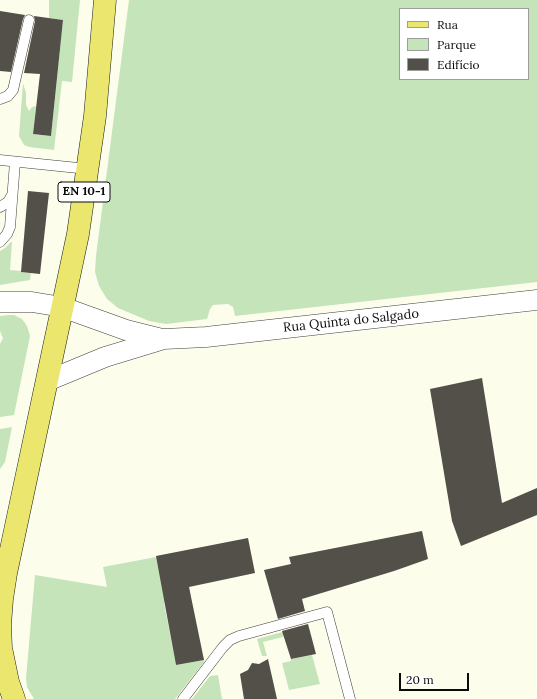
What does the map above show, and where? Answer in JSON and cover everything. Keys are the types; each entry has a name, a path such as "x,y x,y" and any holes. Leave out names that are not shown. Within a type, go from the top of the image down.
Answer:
{"main road":[{"name":"EN 10-1","path":"14,699 8,682 2,648 0,624 2,599 6,573 78,234 95,116 105,0"}],"street":[{"name":"Rua Quinta do Salgado","path":"47,381 105,357 164,339 206,337 537,300"},
{"name":"Rua Quinta do Salgado","path":"0,302 32,302 62,307 126,330 164,339"}],"lane":[{"path":"0,99 8,96 14,90 29,20"},
{"path":"0,160 88,169"},
{"path":"0,242 7,234 10,227 15,162"},
{"path":"0,207 8,202 12,195"},
{"path":"183,699 230,640 239,636 326,612 350,699"}],"green space":[{"path":"49,0 80,0 72,82 62,81 54,150 24,145 19,136 23,83 26,93 26,105 29,111 32,107 36,106 33,134 51,136 63,20 49,18"},
{"path":"129,0 537,0 537,282 235,316 233,307 228,304 213,305 207,319 166,324 149,321 118,308 107,299 99,286 95,272"},
{"path":"11,242 10,270 31,273 30,280 0,285 0,251"},
{"path":"14,315 22,319 27,326 30,336 14,415 0,417 0,344 3,338 0,331 0,316"},
{"path":"12,427 5,462 0,469 0,429"},
{"path":"156,557 189,587 191,597 164,603 176,665 204,660 175,699 34,699 27,687 26,678 35,575 107,587 103,567"},
{"path":"297,628 297,632 263,642 267,656 262,656 257,639"},
{"path":"312,655 320,684 289,690 282,663 291,661 291,659"},
{"path":"218,675 222,699 192,699 210,676"}],"building":[{"path":"0,11 25,15 11,72 0,71"},
{"path":"34,16 63,20 51,136 33,134 40,74 24,73 35,21"},
{"path":"28,191 49,193 40,274 21,272"},
{"path":"482,378 502,503 537,488 537,515 461,546 452,521 430,389"},
{"path":"422,531 428,559 302,599 305,611 278,619 264,570 291,564 289,557"},
{"path":"248,538 255,573 189,587 204,660 176,665 156,556"},
{"path":"308,624 316,654 291,659 282,631"},
{"path":"268,659 277,699 244,699 240,674 248,670 252,663 259,664"}]}
